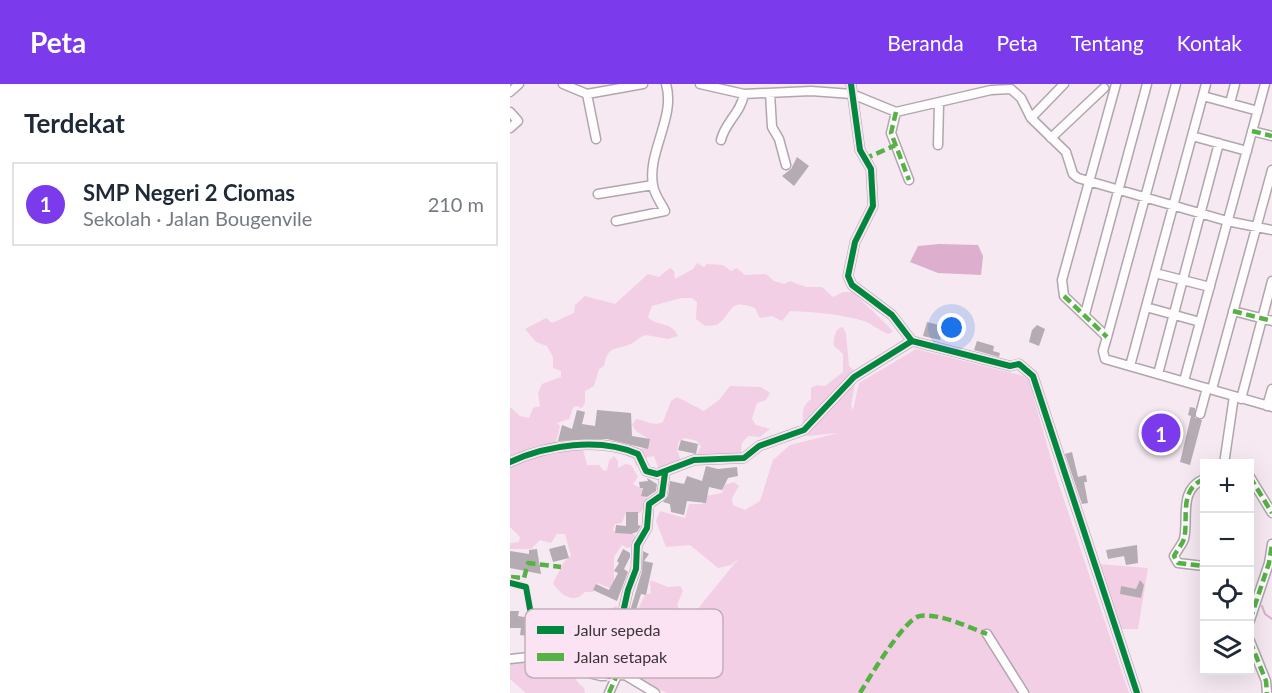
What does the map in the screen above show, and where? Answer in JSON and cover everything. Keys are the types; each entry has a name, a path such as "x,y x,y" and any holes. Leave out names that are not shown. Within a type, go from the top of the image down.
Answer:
{"street":[{"path":"510,92 519,84"},
{"path":"563,84 587,94 643,84"},
{"path":"616,221 664,211 653,185 658,140 666,119 669,93 666,84"},
{"path":"700,84 747,94 810,91 852,94 896,112 939,104 1009,85 1031,118 1069,156 1075,176 1227,221 1272,230"},
{"path":"721,140 725,128 739,113 752,84"},
{"path":"851,84 860,150 871,169 873,206 855,242 848,276 852,285 900,322 912,341 1010,366 1019,364 1033,376 1137,693"},
{"path":"1031,118 1065,84"},
{"path":"1107,337 1064,296 1062,280 1116,84"},
{"path":"1085,314 1147,84"},
{"path":"1176,84 1103,351 1105,359 1270,406 1272,389"},
{"path":"1130,366 1206,84"},
{"path":"1230,103 1235,84"},
{"path":"1184,381 1265,84"},
{"path":"1051,138 1104,88"},
{"path":"770,93 772,127 779,139 786,165"},
{"path":"587,94 596,139"},
{"path":"1203,96 1258,111"},
{"path":"938,145 939,104"},
{"path":"510,112 518,121 510,129"},
{"path":"896,112 891,133 909,180"},
{"path":"1252,131 1272,136"},
{"path":"1192,136 1247,151"},
{"path":"1158,374 1219,143"},
{"path":"1200,414 1233,311 1272,170"},
{"path":"598,194 653,185"},
{"path":"1155,273 1210,287"},
{"path":"1225,459 1238,397 1272,281"},
{"path":"1146,307 1200,322"},
{"path":"1233,311 1272,321"},
{"path":"510,462 554,449 606,444 638,454 648,472 665,473 694,460 738,460 770,441 804,430 854,377 912,341"},
{"path":"625,609 636,569 637,544 648,528 649,504 662,495 665,473"},
{"path":"1200,482 1192,488 1188,497 1184,509 1183,542 1174,556 1178,563 1200,566"},
{"path":"1254,484 1272,513"},
{"path":"1254,601 1269,563 1272,544"},
{"path":"987,634 1024,693"},
{"path":"1254,651 1266,681 1267,693"},
{"path":"510,659 525,658"},
{"path":"609,693 613,678"},
{"path":"632,678 655,693"}],"shaded area":[{"path":"978,245 983,256 981,275 938,273 910,262 918,246"},
{"path":"697,263 704,267 707,264 723,265 731,271 737,268 745,275 766,274 774,281 784,284 790,281 806,287 822,287 833,297 843,292 853,292 893,331 889,334 864,321 818,313 790,311 782,321 772,316 760,318 755,308 746,305 732,308 717,325 705,326 696,319 697,302 692,298 681,298 652,306 648,317 672,328 678,336 668,339 646,335 612,350 604,366 599,369 594,386 585,391 585,403 582,408 576,406 569,419 557,423 560,426 556,442 552,445 577,445 583,449 587,465 599,465 604,471 607,470 609,461 614,456 618,461 618,468 625,464 631,465 638,477 633,484 643,489 641,495 650,500 640,513 626,512 622,523 615,524 613,529 615,533 634,534 636,537 630,547 622,545 614,557 614,586 610,588 597,583 593,592 585,592 576,598 568,597 563,595 553,583 564,562 571,556 565,534 557,534 551,543 540,540 531,549 510,549 510,543 519,542 520,537 510,527 510,462 515,457 510,455 510,407 520,416 529,418 533,408 540,406 538,393 542,384 561,377 561,371 553,368 553,357 547,346 536,342 525,329 546,318 552,323 574,313 575,305 585,296 615,304 648,274 659,277 670,268 674,271 675,279 693,269"},
{"path":"843,327 846,334 849,366 857,373 851,405 853,410 859,383 916,349 1024,376 1029,381 1055,473 1129,693 667,693 637,680 638,678 723,678 723,609 698,609 739,558 731,565 718,568 690,545 666,547 656,521 660,511 685,518 689,504 703,504 706,496 722,493 724,485 734,482 739,486 732,498 733,505 745,510 760,501 773,460 790,445 838,433 808,436 802,432 803,414 811,399 811,388 817,385 825,386 843,372 843,354 834,346 834,337"},
{"path":"730,386 761,387 770,393 766,400 757,403 752,419 756,425 770,429 760,437 748,436 742,443 740,460 733,464 702,460 692,466 688,465 689,456 696,456 701,447 697,441 685,438 679,441 677,450 681,461 659,470 654,456 644,458 642,465 636,466 633,456 636,450 645,448 650,440 636,431 632,425 636,419 652,424 663,422 671,401 677,397 704,411 719,400"},
{"path":"1098,564 1148,568 1138,629 1120,629"},
{"path":"650,580 668,587 680,586 683,591 677,605 679,609 638,609 645,595 651,593"},
{"path":"525,657 525,678 574,678 584,688 585,693 526,693 510,679 510,659"}],"building":[{"path":"797,157 809,166 794,186 782,176 791,169"},
{"path":"927,322 943,326 940,340 923,336"},
{"path":"1037,325 1045,329 1039,346 1029,342 1032,330"},
{"path":"977,341 994,346 993,351 1000,353 999,357 974,350"},
{"path":"1190,407 1195,408 1195,418 1202,420 1190,465 1180,462 1191,416 1188,415"},
{"path":"577,410 585,412 582,424 595,426 597,410 631,413 632,436 650,439 648,449 607,439 558,441 562,425 572,429"},
{"path":"681,440 698,444 696,454 678,450"},
{"path":"1072,452 1078,477 1086,475 1087,482 1084,482 1088,503 1082,504 1065,454"},
{"path":"706,466 718,469 737,467 738,476 728,478 722,490 709,487 706,503 687,501 684,515 671,512 670,504 663,502 668,496 670,481 684,484 687,476 702,481"},
{"path":"647,478 657,484 656,491 647,497 641,496 643,488 640,488 639,482 648,481"},
{"path":"626,512 638,512 638,525 641,526 637,532 631,534 615,533 616,525 626,526"},
{"path":"565,545 569,558 553,562 549,549"},
{"path":"1137,545 1138,563 1126,565 1124,556 1108,559 1106,550"},
{"path":"537,549 541,574 510,568 510,551 529,554 529,550"},
{"path":"623,549 630,553 630,557 624,569 628,572 617,601 593,590 596,584 609,590 618,573 614,571"},
{"path":"643,551 649,554 644,561 653,563 646,595 641,594 636,609 631,609 642,571"},
{"path":"1140,580 1144,585 1141,598 1120,594 1121,586 1136,589"},
{"path":"510,611 519,611 518,616 525,617 525,636 520,635 521,628 510,628"}],"waterway":[{"path":"1262,606 1265,614 1272,619"}],"marked path":[{"path":"896,112 891,133 909,180"},
{"path":"1252,131 1272,136"},
{"path":"864,159 896,145"},
{"path":"1064,296 1107,337"},
{"path":"1233,311 1272,321"},
{"path":"1200,482 1191,490 1188,497 1184,539 1174,556 1178,563 1200,566"},
{"path":"1254,484 1272,513"},
{"path":"1254,608 1269,563 1272,544"},
{"path":"511,577 524,578 528,563 561,567"},
{"path":"860,693 897,637 913,619 920,616 936,617 963,624 987,634"},
{"path":"1254,651 1266,681 1267,693"},
{"path":"609,693 616,678"}],"cycle path":[{"path":"851,84 860,150 871,169 873,206 855,242 848,276 852,285 892,315 912,341"},
{"path":"510,462 540,451 573,445 607,446 638,454 646,471 657,474 694,460 744,458 759,446 804,430 854,377 912,341 1010,366 1019,364 1033,376 1137,693"},
{"path":"624,609 636,569 637,545 647,528 649,504 662,495 665,473"},
{"path":"510,583 526,587 530,609"}],"place":[{"name":"SMP Negeri 2 Ciomas","path":"1161,433"}]}
